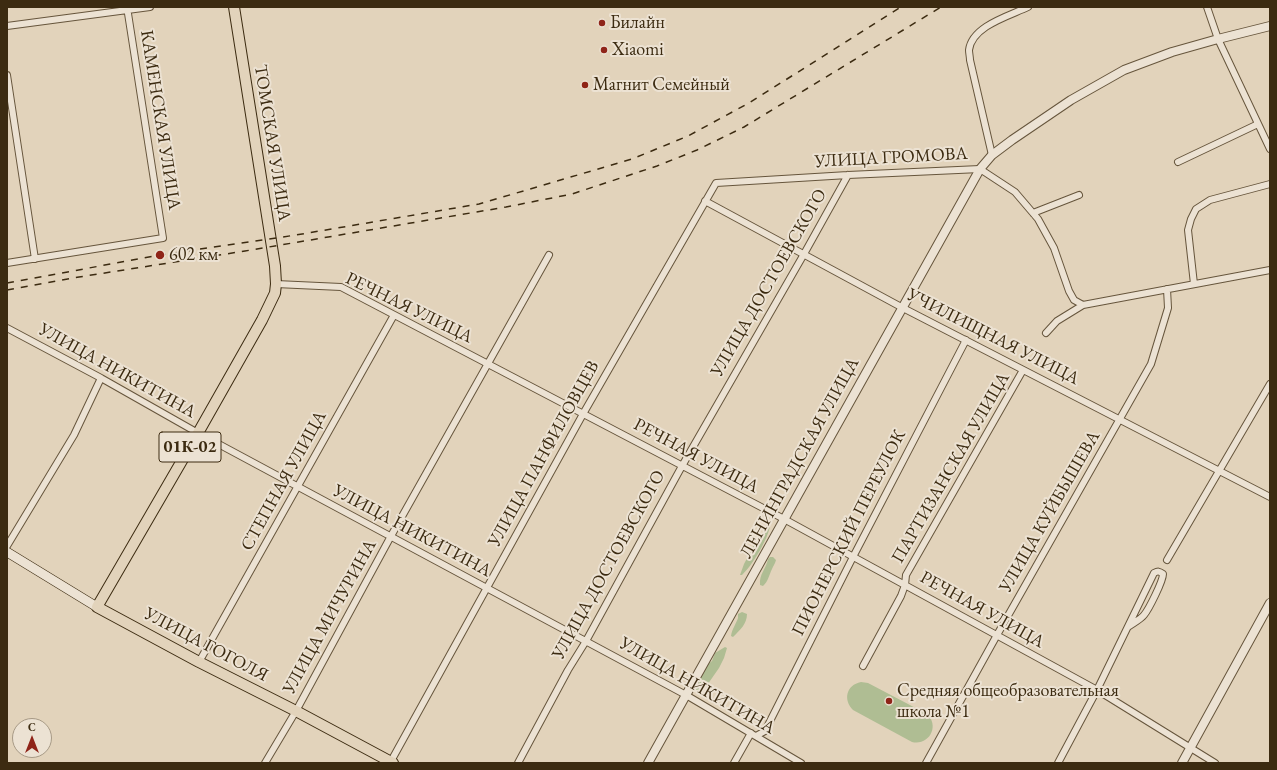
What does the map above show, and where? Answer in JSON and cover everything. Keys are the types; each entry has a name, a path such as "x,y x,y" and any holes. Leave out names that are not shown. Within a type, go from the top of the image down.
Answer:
{"main road":[{"name":"ТОМСКАЯ УЛИЦА","path":"234,7 276,284"},
{"name":"01К-02","path":"97,607 262,320 275,293 276,284"},
{"name":"УЛИЦА ГОГОЛЯ","path":"7,552 97,607 199,662 296,710 391,762"}],"street":[{"path":"7,26 127,8 150,7"},
{"path":"992,155 969,50 973,40 989,25 1028,7"},
{"path":"1207,7 1218,39 1270,149"},
{"name":"КАМЕНСКАЯ УЛИЦА","path":"35,259 163,238 127,8"},
{"name":"УЛИЦА ГРОМОВА","path":"716,183 848,175 980,170 992,155 1012,140 1072,100 1124,70 1172,52 1270,26"},
{"path":"7,75 10,115 35,259 7,263"},
{"path":"1178,162 1258,124"},
{"path":"980,170 1015,192 1038,219 1054,248 1069,291 1074,300 1083,305"},
{"name":"ЛЕНИНГРАДСКАЯ УЛИЦА","path":"648,763 980,170"},
{"name":"УЛИЦА ДОСТОЕВСКОГО","path":"518,763 682,466 848,175"},
{"name":"УЛИЦА ПАНФИЛОВЦЕВ","path":"391,762 583,414 716,183"},
{"path":"1194,284 1188,230 1196,209 1210,200 1270,184"},
{"path":"1033,213 1079,195"},
{"name":"УЧИЛИЩНАЯ УЛИЦА","path":"705,201 903,308 1270,497"},
{"name":"УЛИЦА МИЧУРИНА","path":"265,763 549,255"},
{"path":"1046,333 1057,321 1083,305 1270,270"},
{"name":"РЕЧНАЯ УЛИЦА","path":"276,284 341,287 784,519 1097,690 1215,763"},
{"name":"УЛИЦА КУЙБЫШЕВА","path":"926,763 1151,364 1168,308 1167,289"},
{"name":"СТЕПНАЯ УЛИЦА","path":"199,662 394,315"},
{"name":"УЛИЦА НИКИТИНА","path":"7,328 101,378 198,433 686,695 801,763"},
{"name":"ПИОНЕРСКИЙ ПЕРЕУЛОК","path":"734,763 753,735 765,731 853,557 966,340"},
{"name":"ПАРТИЗАНСКАЯ УЛИЦА","path":"863,666 901,596 905,585 906,575 1023,370"},
{"path":"7,546 74,434 101,378"},
{"path":"1167,560 1270,384"},
{"path":"1058,763 1097,690 1154,573 1160,572 1163,574 1161,584 1144,615 1128,627"},
{"path":"1182,763 1270,603"}],"green space":[{"path":"770,526 759,552 746,571 740,575 756,541 765,529"},
{"path":"770,557 773,557 776,560 763,586 760,585 760,581"},
{"path":"742,612 747,614 746,621 743,627 733,637 731,636 738,618 738,614"},
{"path":"725,647 727,648 719,668 703,691 701,693 696,692 694,688 707,665 712,661 715,653"},
{"path":"861,682 868,683 927,714 933,724 931,734 928,738 923,741 912,742 853,710 848,702 848,693 852,686"}],"railway":[{"path":"7,283 160,255 296,235 479,204 632,159 688,136 749,103 901,7"},
{"path":"7,290 506,207 572,194 657,166 697,150 744,127 941,7"}],"place":[{"name":"Билайн","path":"602,23"},
{"name":"Xiaomi","path":"604,50"},
{"name":"Магнит Семейный","path":"585,85"},
{"name":"602 км","path":"160,255"},
{"name":"Средняя общеобразовательная школа №1","path":"889,701"}]}
